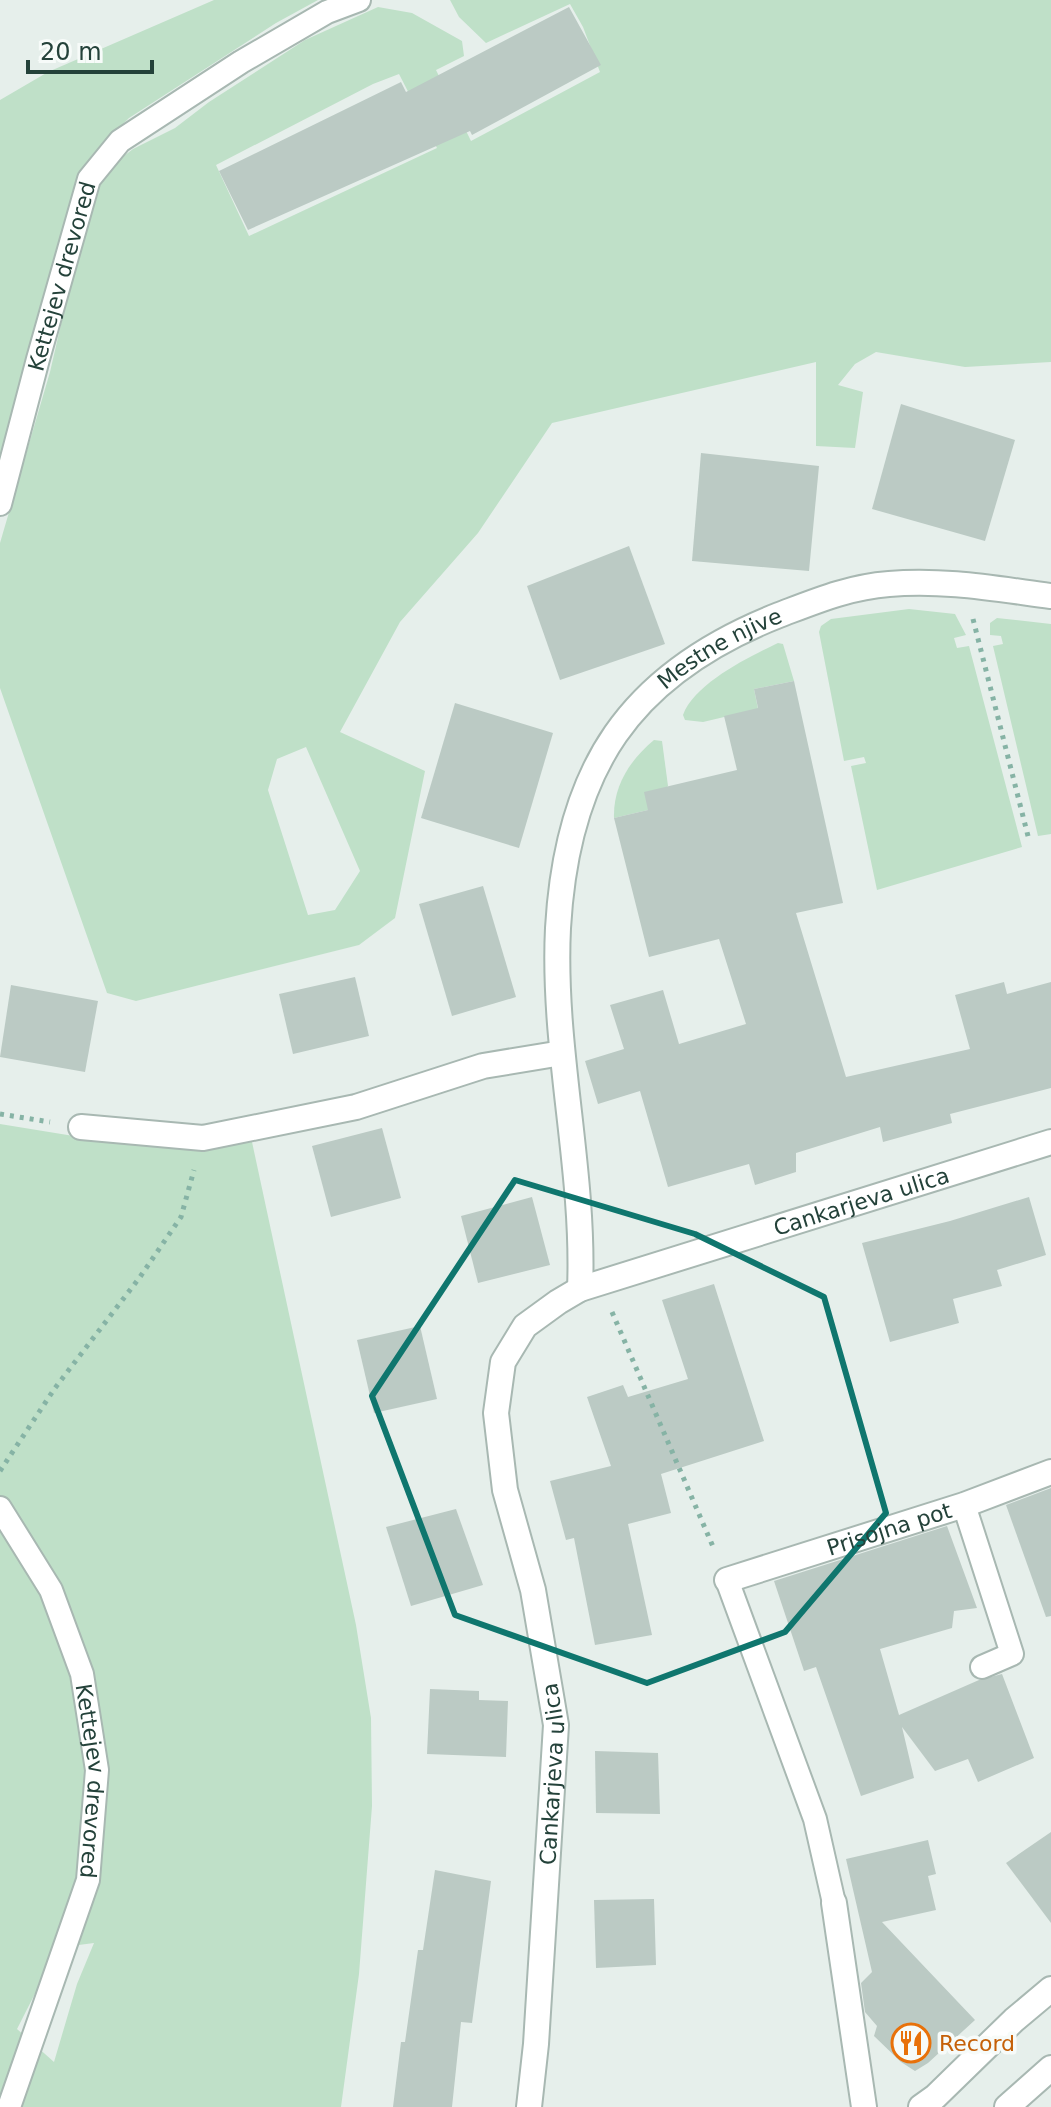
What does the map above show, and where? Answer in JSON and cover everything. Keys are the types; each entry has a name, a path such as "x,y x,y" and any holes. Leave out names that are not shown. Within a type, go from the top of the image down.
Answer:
{"street":[{"name":"Mestne njive","path":"562,1053 558,930 563,878 582,794 612,736 629,715 682,666 755,625 835,593 930,582 1051,596"},
{"path":"81,1127 203,1138 356,1107 483,1066 562,1053 588,1287"},
{"name":"Cankarjeva ulica","path":"529,2107 536,2044 556,1725 533,1590 505,1490 496,1413 503,1362 525,1326 558,1302 588,1287 1051,1142"},
{"name":"Prisojna pot","path":"727,1580 964,1505 1051,1472"},
{"path":"834,1903 864,2107"},
{"path":"921,2107 1051,1989"},
{"path":"1007,2107 1051,2068"}],"lane":[{"name":"Kettejev drevored","path":"0,504 89,179 120,141 132,133 241,62 327,12 359,0"},
{"path":"964,1505 1012,1654 982,1667"},
{"name":"Kettejev drevored","path":"0,1508 51,1590 82,1674 97,1770 88,1880 9,2107"},
{"path":"727,1580 815,1819 834,1903"}],"path":[{"path":"971,610 1029,840"},
{"path":"0,1114 34,1119"},
{"path":"0,1471 55,1388 140,1277 181,1217 203,1138"},
{"path":"588,1287 618,1324 727,1580"}],"highlighted area":[{"path":"515,1180 695,1234 824,1297 886,1513 785,1632 647,1683 455,1615 372,1396"}],"green space":[{"path":"214,0 318,0 276,23 129,118 92,155 77,188 0,473 0,100 48,72"},
{"path":"450,0 1051,0 1051,362 965,367 876,352 855,364 838,385 863,392 855,448 816,446 816,362 552,423 478,533 400,622 340,732 425,771 395,918 359,945 136,1001 107,993 0,688 0,543 50,372 74,268 100,182 116,162 133,149 175,128 209,102 305,40 378,7 412,13 462,41 464,56 436,70 471,141 600,72 583,27 570,4 486,43 459,17","holes":["399,74 437,148 249,236 216,165 373,84","306,747 360,871 335,910 308,915 268,790 277,759"]},
{"path":"909,609 955,614 966,635 954,638 957,648 969,646 1022,847 877,890 851,766 866,763 864,757 844,761 819,632 821,626 831,619"},
{"path":"997,618 1051,624 1051,834 1038,836 993,646 1003,644 1001,636 990,635 990,623"},
{"path":"778,643 783,644 794,681 754,689 758,709 703,722 685,720 683,715 689,703 711,682 738,663"},
{"path":"654,740 662,741 668,786 648,810 614,818 616,795 625,774 637,756"},
{"path":"0,1124 162,1147 252,1142 356,1625 371,1718 372,1806 359,1974 341,2107 0,2107","holes":["58,1932 71,1946 94,1943 77,1984 54,2062 17,2029 45,1974"]}],"building":[{"path":"569,7 601,65 472,135 470,131 248,230 219,171 401,82 406,92"},
{"path":"901,404 1015,440 985,541 872,509"},
{"path":"701,453 819,466 809,571 692,561"},
{"path":"629,546 665,644 560,680 527,586"},
{"path":"794,681 843,903 796,913 846,1077 970,1049 955,995 1004,982 1007,994 1051,982 1051,1088 950,1114 952,1123 883,1142 880,1127 796,1153 796,1172 755,1185 749,1164 668,1187 640,1091 598,1104 585,1061 624,1049 610,1005 663,990 679,1044 746,1024 719,939 649,957 614,818 648,810 644,792 737,770 724,716 758,708 754,689"},
{"path":"455,703 553,733 519,848 421,818"},
{"path":"483,886 516,997 452,1016 419,904"},
{"path":"355,977 369,1036 293,1054 279,994"},
{"path":"11,985 98,1001 85,1072 0,1057"},
{"path":"382,1128 401,1198 331,1217 312,1146"},
{"path":"532,1197 550,1265 478,1283 461,1216"},
{"path":"1029,1197 1046,1255 997,1270 1002,1286 953,1299 959,1323 890,1342 862,1243"},
{"path":"714,1284 764,1441 661,1474 671,1513 628,1524 652,1635 595,1645 574,1538 566,1540 550,1481 611,1466 587,1397 623,1385 628,1397 688,1379 662,1300"},
{"path":"420,1326 437,1399 374,1413 357,1340"},
{"path":"1051,1488 1051,1616 1046,1617 1006,1505"},
{"path":"456,1509 483,1585 411,1606 386,1527"},
{"path":"947,1526 977,1608 954,1611 952,1628 880,1649 899,1715 979,1680 1002,1674 1034,1758 978,1782 968,1759 935,1771 902,1727 914,1778 861,1796 816,1667 804,1671 774,1581"},
{"path":"430,1689 479,1691 479,1700 508,1701 506,1757 427,1754"},
{"path":"595,1751 658,1753 660,1814 596,1813"},
{"path":"1051,1832 1051,1923 1006,1863"},
{"path":"928,1840 936,1874 928,1876 936,1910 882,1922 975,2020 915,2071 874,2036 877,2026 865,2012 861,1983 872,1972 846,1859"},
{"path":"435,1870 491,1881 472,2023 461,2022 452,2107 393,2107 401,2042 405,2042 418,1950 423,1950"},
{"path":"654,1899 656,1965 596,1968 594,1900"}],"place":[{"name":"Record","path":"911,2043"}]}
